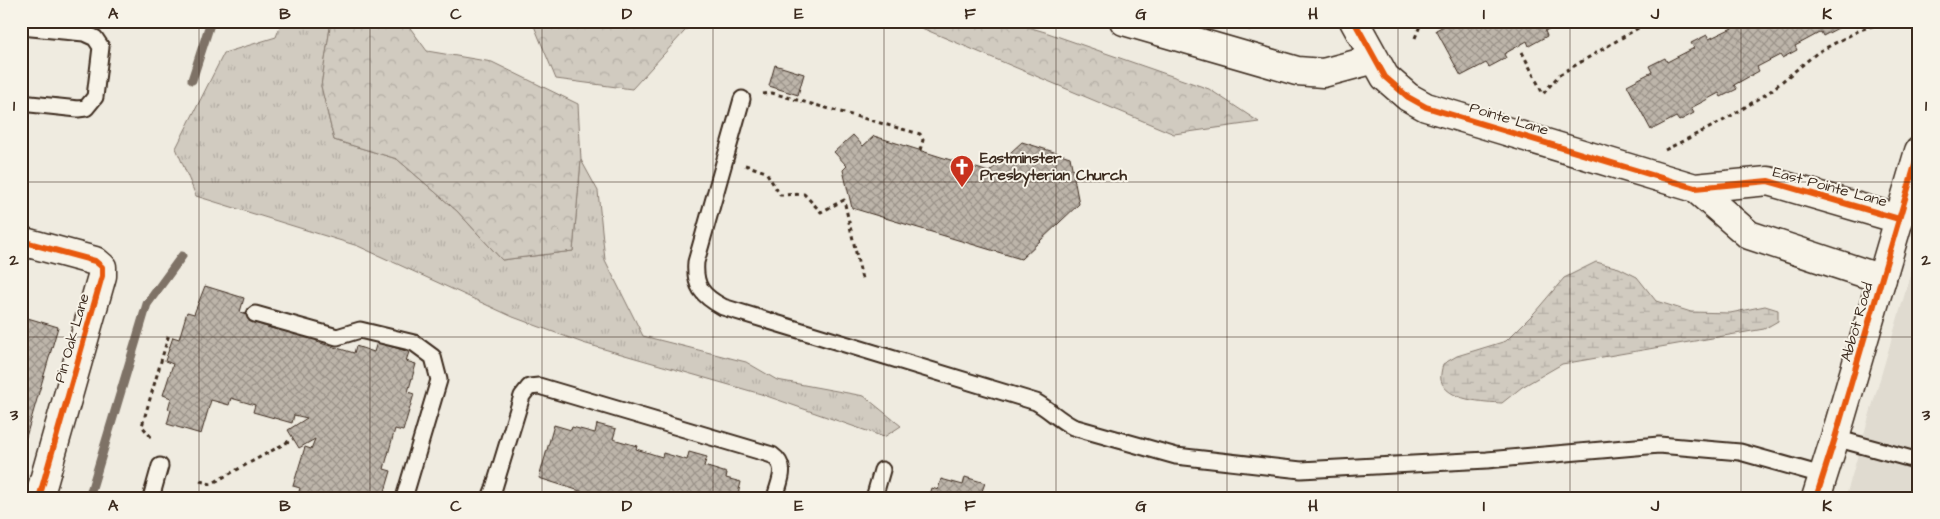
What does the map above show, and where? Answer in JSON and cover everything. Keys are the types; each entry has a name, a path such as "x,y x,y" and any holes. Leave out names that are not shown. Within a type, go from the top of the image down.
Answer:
{"street":[{"path":"1124,21 1297,71 1323,73 1375,59"},
{"name":"Pointe Lane","path":"1354,21 1385,77 1408,97 1426,107 1695,188"},
{"name":"Abbot Road","path":"1819,486 1835,438 1919,152"},
{"name":"East Pointe Lane","path":"1695,188 1768,181 1899,219"},
{"path":"1695,188 1749,235 1882,279"},
{"name":"Pin Oak Lane","path":"21,241 95,261 102,267 102,276 39,498"}],"lane":[{"path":"21,27 84,34 96,38 101,47 95,97 86,108 78,109 21,103"},
{"path":"742,99 696,262 695,275 700,288 709,300 723,307 1036,402 1045,407 1060,421 1073,427 1176,456 1301,470 1487,460 1659,445 1740,452 1819,486"},
{"path":"255,314 337,336 360,330 414,343 433,357 440,380 404,498"},
{"path":"490,498 522,396 529,387 539,386 772,455 780,460 782,470 775,498"},
{"path":"1835,438 1919,461"},
{"path":"151,498 160,466"},
{"path":"874,498 882,470"}],"path":[{"path":"1415,38 1422,21"},
{"path":"1522,52 1543,94 1559,75 1650,21"},
{"path":"1627,168 1721,122 1768,93 1818,52 1860,30 1888,21"},
{"path":"742,99 772,92 920,134 923,140 920,150"},
{"path":"726,159 766,172 780,195 804,194 821,212 844,200 862,279"},
{"path":"151,437 142,426 169,334"},
{"path":"200,481 211,484 293,439"}],"shaded area":[{"path":"1919,245 1919,498 1846,498 1846,496"}],"green space":[{"path":"282,21 331,21 321,86 334,140 397,159 457,211 502,260 573,251 581,160 598,191 605,260 643,336 746,362 777,380 864,396 901,426 884,437 761,394 583,343 513,317 358,246 196,196 176,148 224,53 276,37"},
{"path":"331,21 405,21 427,51 492,62 578,104 581,160 573,251 502,260 457,211 397,159 334,140 321,86"},
{"path":"532,21 694,21 632,89 556,79"},
{"path":"905,21 1008,21 1209,89 1259,122 1174,134"},
{"path":"1596,262 1619,268 1637,277 1656,301 1691,312 1730,313 1765,306 1778,310 1778,321 1764,329 1562,364 1522,387 1502,403 1467,399 1450,392 1444,387 1441,380 1443,364 1457,356 1506,341 1535,312 1564,278"}],"building":[{"path":"1206,21 1255,21 1253,31 1225,23 1224,28 1205,23"},
{"path":"1453,21 1563,21 1545,31 1547,36 1529,46 1527,41 1504,54 1506,58 1489,67 1486,63 1461,76 1436,30"},
{"path":"1730,21 1841,21 1838,23 1840,27 1823,36 1821,32 1795,46 1797,50 1782,58 1780,55 1757,67 1759,71 1734,85 1737,89 1721,97 1719,93 1691,108 1694,113 1679,121 1676,117 1651,130 1627,85 1652,72 1649,66 1665,58 1667,62 1694,48 1691,43 1707,35 1709,39 1732,28"},
{"path":"775,65 804,74 798,95 769,86"},
{"name":"Eastminster Presbyterian Church","path":"853,135 863,146 874,136 989,172 1022,142 1070,157 1079,204 1021,259 852,208 843,170 847,166 834,152"},
{"path":"205,286 244,298 240,312 256,317 255,323 277,330 279,323 319,335 317,342 354,353 356,346 374,352 377,342 409,352 406,361 416,364 408,392 414,394 403,431 395,429 384,469 391,471 383,498 297,498 300,488 293,486 305,447 311,449 315,439 299,448 288,430 307,418 294,415 292,423 253,412 255,405 231,398 229,405 211,400 201,434 167,424 171,410 168,409 171,398 163,395 173,364 165,361 173,337 179,339 187,312 194,314"},
{"path":"21,316 58,327 21,454"},
{"path":"597,424 616,429 613,439 637,446 636,449 662,457 663,453 687,460 689,452 707,457 704,466 727,473 726,478 741,482 737,498 602,498 539,478 554,425 571,430 572,427 595,433"},
{"path":"965,477 985,483 982,491 1005,498 929,498 932,488 938,490 941,479 963,485"}],"waterway":[{"path":"192,80 211,21"},
{"path":"89,498 147,304 182,256"}],"cycle path":[{"path":"1354,21 1385,77 1408,97 1426,107 1695,188 1768,181 1899,219"},
{"path":"1816,498 1919,151"},
{"path":"21,241 95,261 102,267 102,276 39,498"}],"place":[{"name":"Eastminster Presbyterian Church","path":"962,188"}]}
